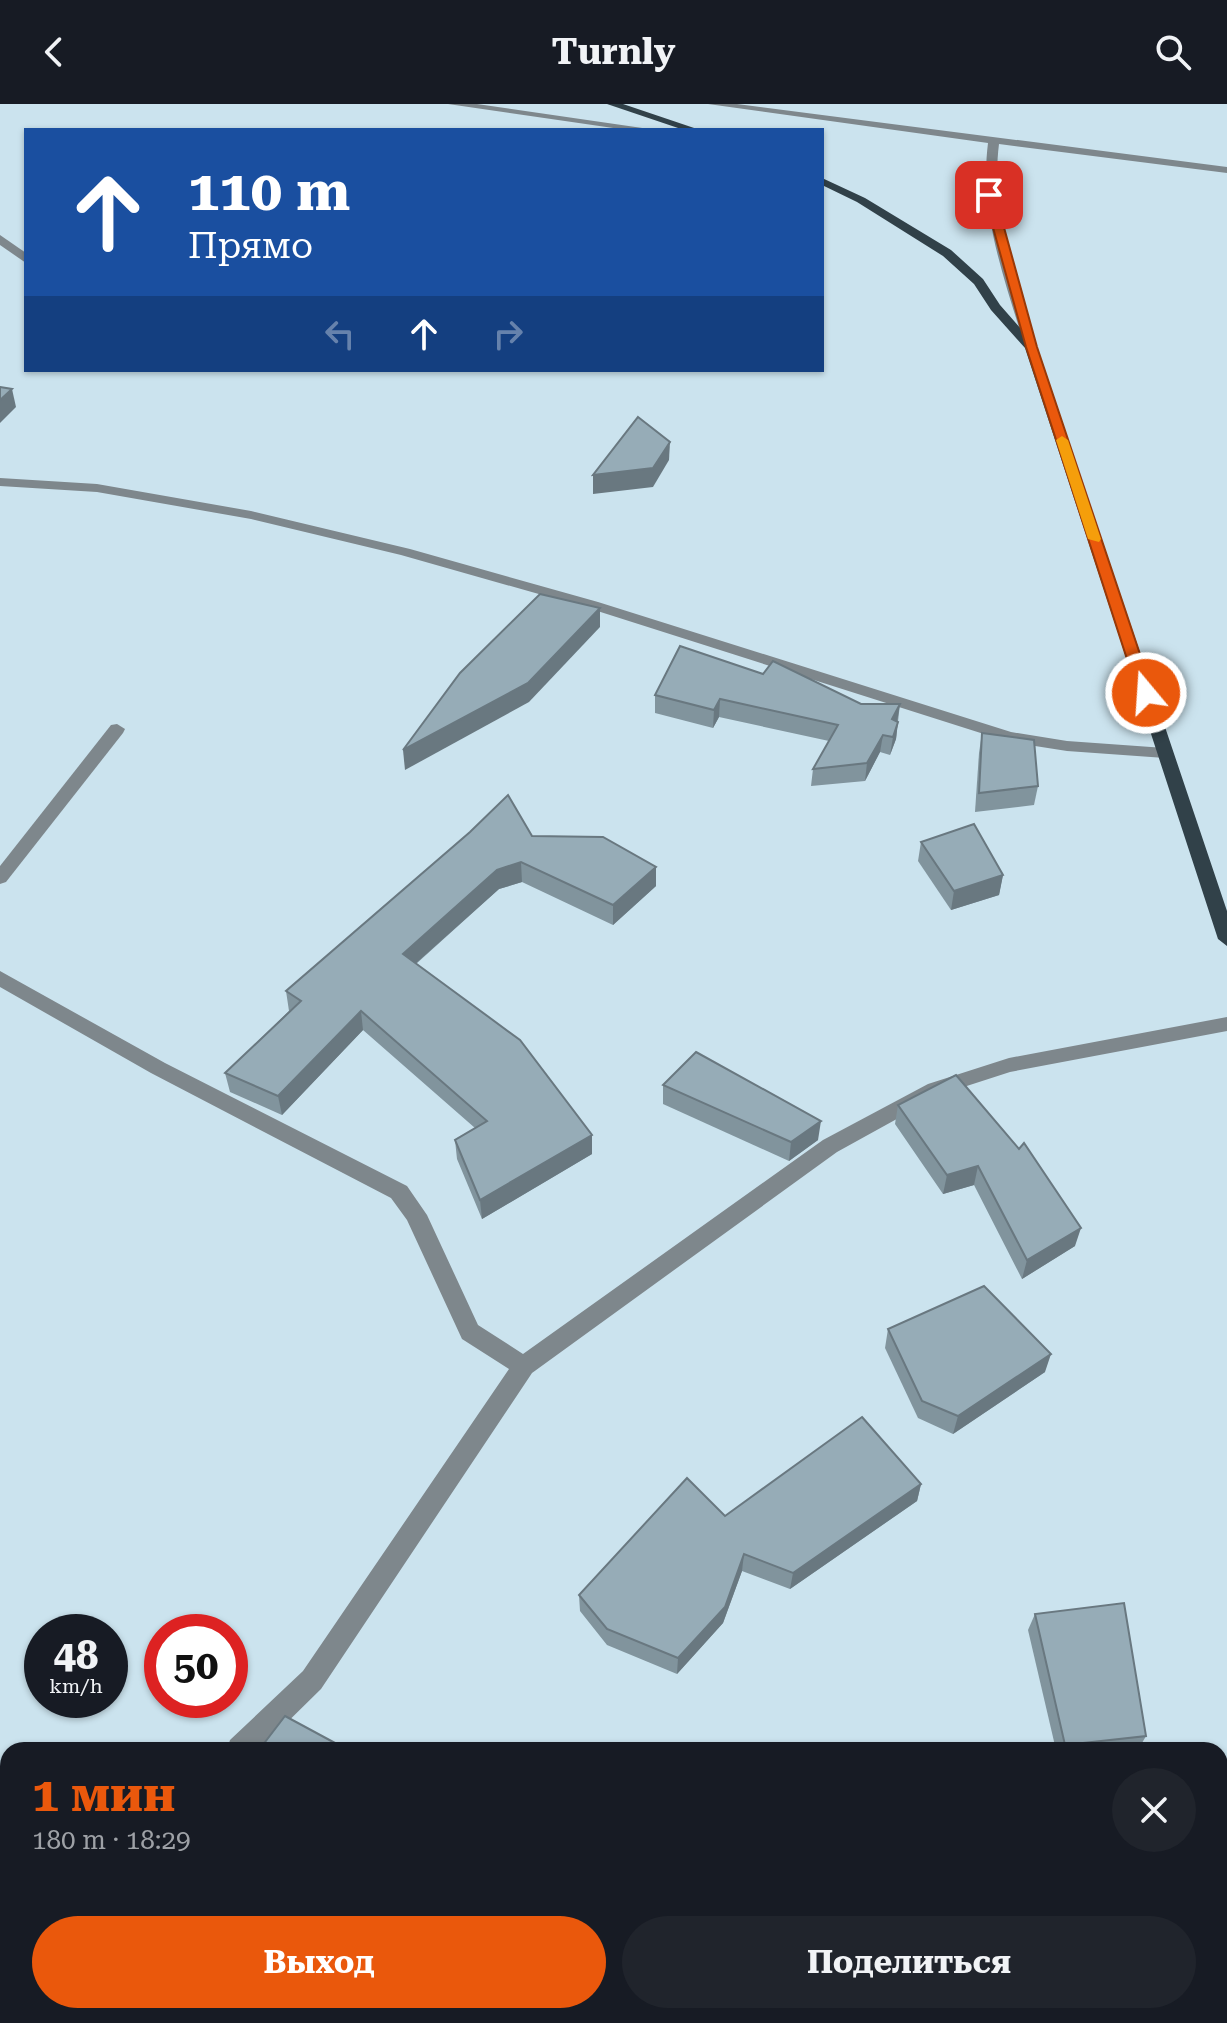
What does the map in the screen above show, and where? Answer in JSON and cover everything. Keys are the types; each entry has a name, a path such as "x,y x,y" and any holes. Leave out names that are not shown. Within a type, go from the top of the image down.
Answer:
{"main road":[{"path":"612,104 689,128"},
{"path":"824,182 861,200 947,253 979,282 995,307 1031,347 1227,939"}],"street":[{"path":"453,104 636,128"},
{"path":"713,104 1227,170"},
{"path":"994,140 988,167 989,195 1031,347"},
{"path":"0,239 24,257"},
{"path":"0,482 97,488 251,515 405,552 593,605 1009,737 1067,746 1165,753"},
{"path":"0,878 117,729"},
{"path":"0,978 158,1068 399,1192 416,1215 470,1332 524,1366"},
{"path":"248,1742 312,1680 524,1366 830,1146 935,1089 1009,1065 1227,1024"}],"building":[{"path":"0,387 12,389 0,400"},
{"path":"638,417 670,442 653,468 593,475"},
{"path":"540,594 600,608 528,683 403,750 460,673"},
{"path":"680,646 763,674 773,661 861,704 900,704 892,719 898,722 893,737 883,735 867,763 813,769 838,725 720,699 714,710 655,695"},
{"path":"982,733 1034,740 1038,786 979,793"},
{"path":"508,795 532,836 603,837 656,867 613,905 521,862 497,870 403,954 520,1040 592,1135 480,1200 455,1140 487,1121 361,1011 278,1096 225,1073 301,1001 286,991 470,832"},
{"path":"974,824 1003,875 954,891 921,842"},
{"path":"696,1052 821,1121 791,1142 663,1085"},
{"path":"956,1075 1019,1149 1024,1143 1081,1228 1027,1260 978,1166 947,1175 898,1105"},
{"path":"984,1286 1051,1354 958,1416 922,1401 888,1329"},
{"path":"862,1417 921,1484 793,1573 744,1554 725,1607 678,1658 607,1629 579,1595 687,1478 725,1516"},
{"path":"1124,1603 1146,1736 1064,1742 1035,1614"},
{"path":"285,1716 333,1742 265,1742"}],"slow traffic":[{"path":"1062,440 1095,539"}],"route":[{"path":"989,195 1031,347 1146,693"}]}
